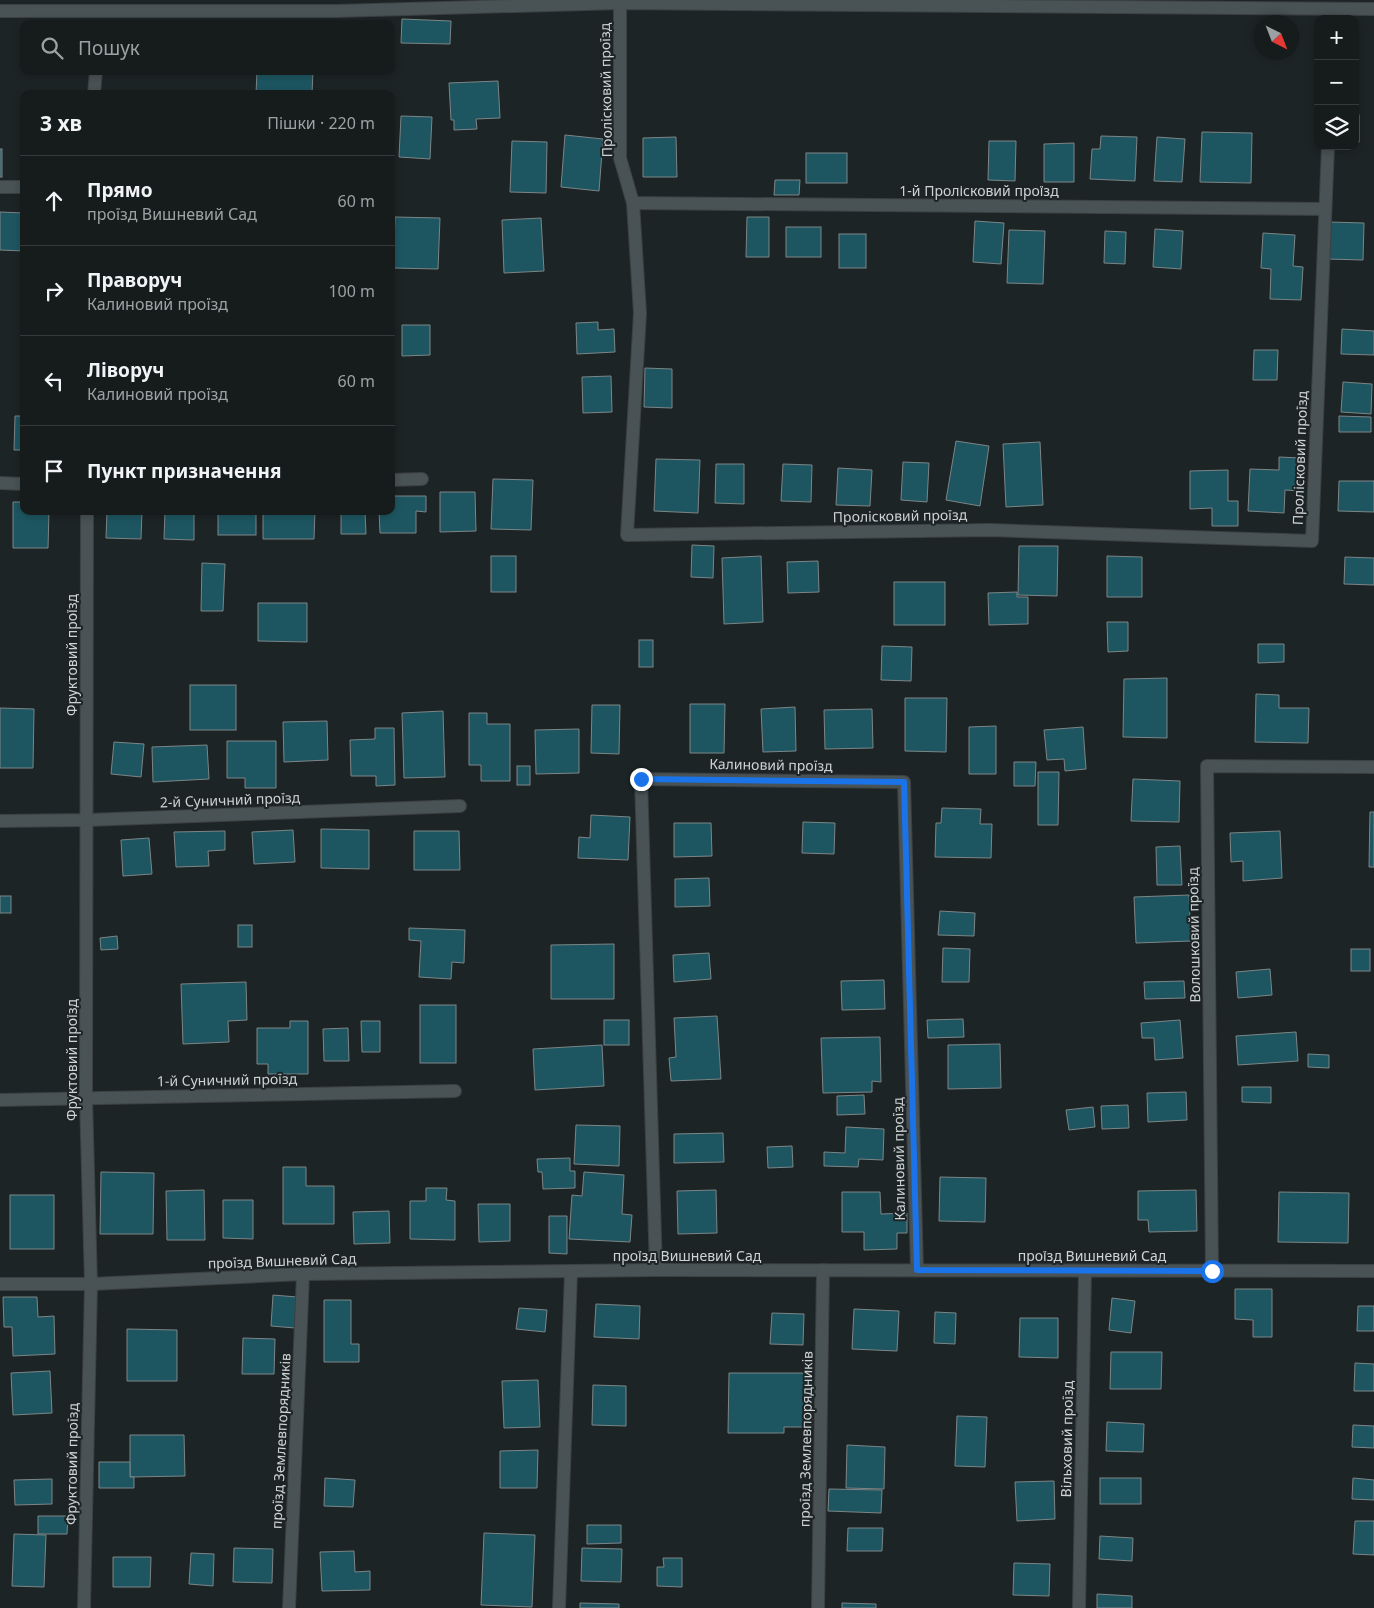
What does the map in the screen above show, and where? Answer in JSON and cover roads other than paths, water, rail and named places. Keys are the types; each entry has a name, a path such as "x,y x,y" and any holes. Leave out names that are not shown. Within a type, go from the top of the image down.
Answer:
{"street":[{"path":"0,11 101,18 337,6 620,3 1374,9"},
{"name":"Пролісковий проїзд","path":"620,3 620,158 633,203 640,313 627,535 990,530 1312,541 1328,150"},
{"path":"94,90 96,75"},
{"path":"0,187 20,187"},
{"name":"1-й Пролісковий проїзд","path":"633,203 1325,210"},
{"path":"395,480 422,479"},
{"path":"0,483 20,484"},
{"name":"Фруктовий проїзд","path":"84,1608 91,1284 86,1098 88,515"},
{"name":"Волошковий проїзд","path":"1212,1271 1207,766 1374,767"},
{"name":"Калиновий проїзд","path":"656,1270 641,779 904,782 917,1270"},
{"name":"2-й Суничний проїзд","path":"0,821 87,820 460,806"},
{"name":"1-й Суничний проїзд","path":"0,1100 455,1091"},
{"name":"проїзд Вишневий Сад","path":"0,1284 91,1284 303,1274 656,1270 1374,1271"},
{"name":"проїзд Землевпорядників","path":"818,1608 823,1270"},
{"name":"Вільховий проїзд","path":"1079,1608 1085,1270"},
{"path":"559,1608 571,1272"},
{"name":"проїзд Землевпорядників","path":"289,1608 303,1274"}]}
